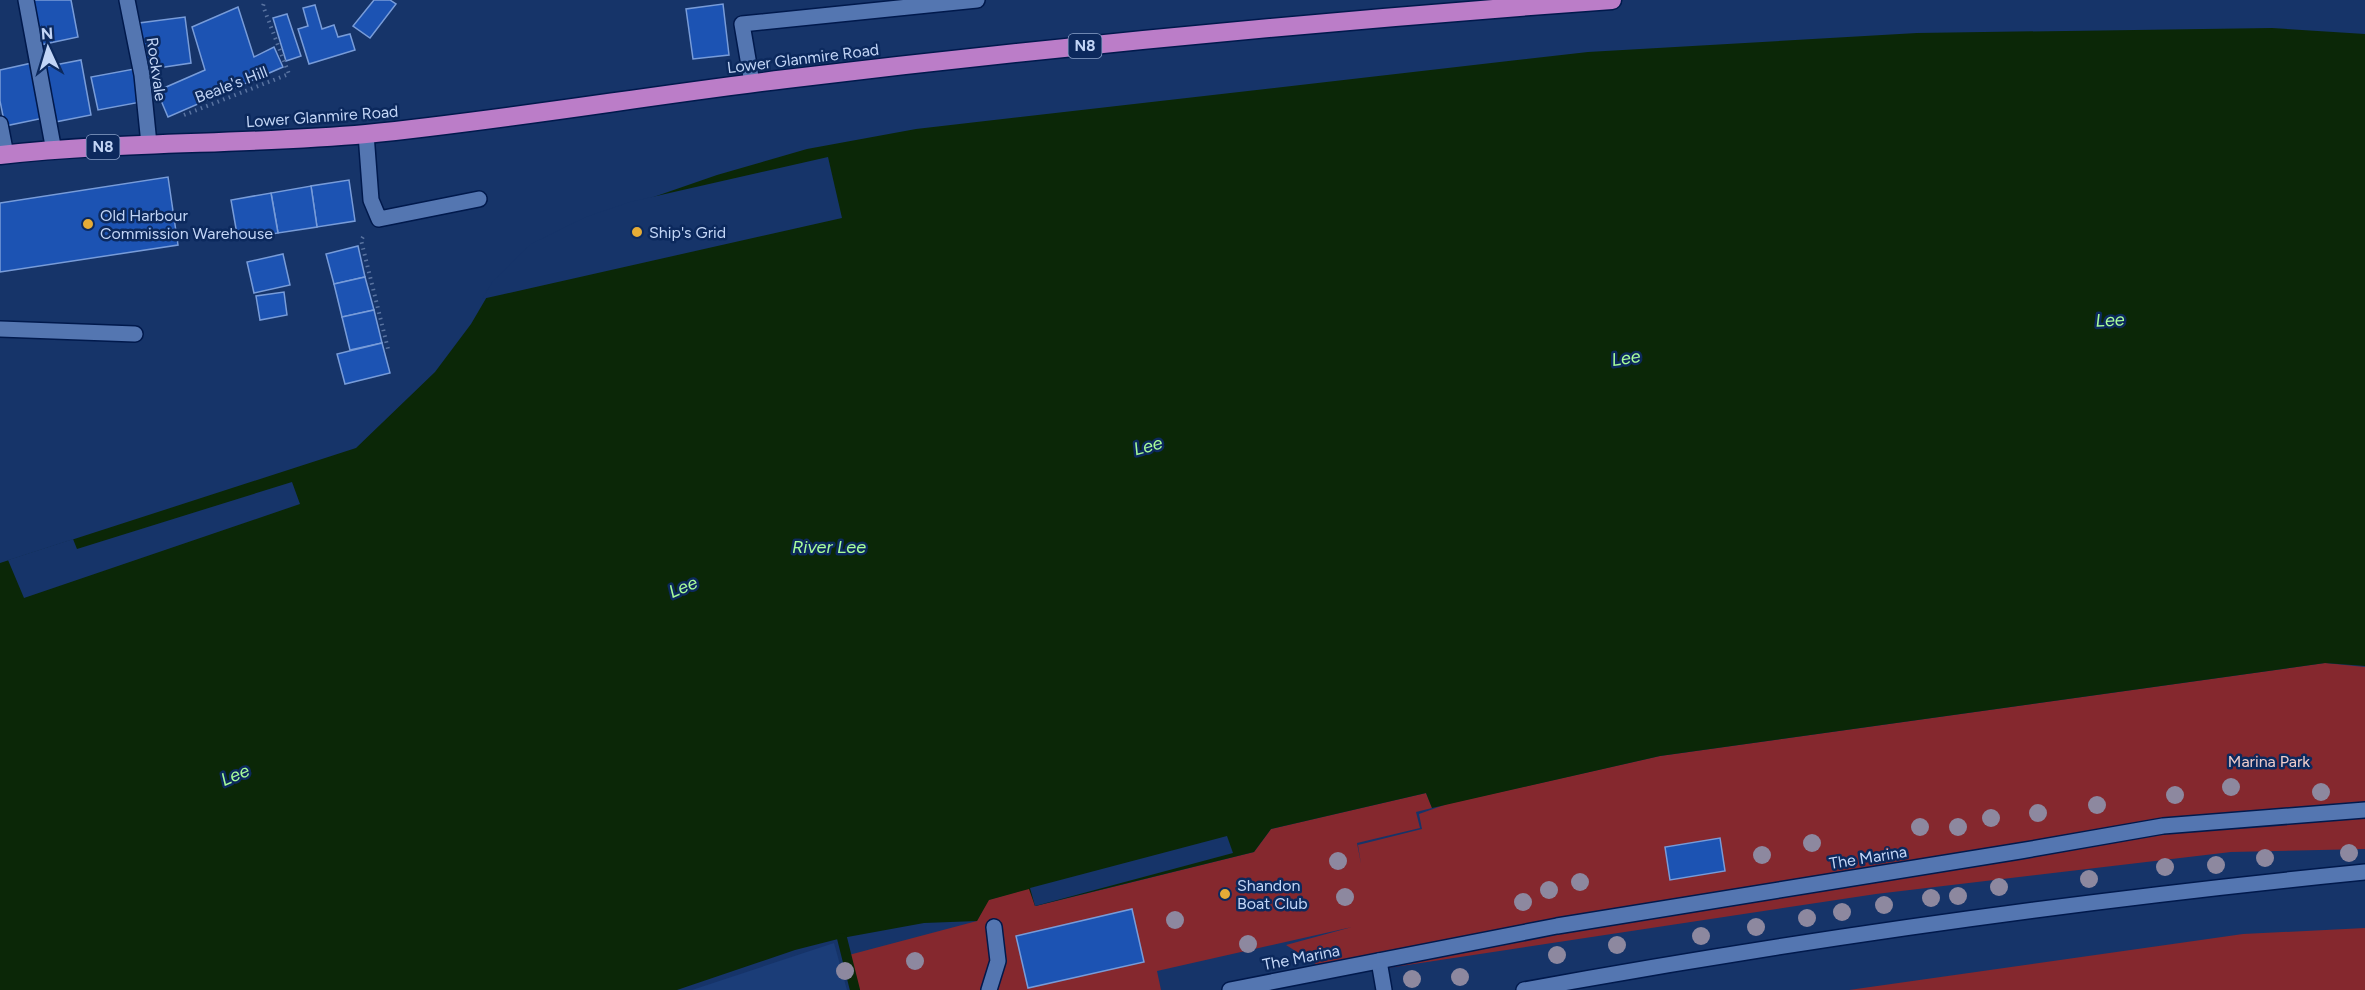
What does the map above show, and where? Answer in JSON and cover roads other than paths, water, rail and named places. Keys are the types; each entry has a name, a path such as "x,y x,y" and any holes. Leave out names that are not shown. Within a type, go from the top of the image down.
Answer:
{"highway":[{"name":"Lower Glanmire Road","path":"3,155 149,144 255,141 366,134 977,56 1437,13 1612,0"}],"street":[{"path":"26,0 54,151"},
{"name":"Rockvale","path":"127,0 142,75 149,144"},
{"path":"752,83 742,24 977,0"},
{"path":"0,124 3,155"},
{"path":"366,134 371,200 379,219 480,199"},
{"path":"0,329 135,334"},
{"name":"The Marina","path":"1230,990 1557,926 2163,826 2365,810"},
{"path":"1524,990 1902,929 2168,892 2365,872"},
{"path":"989,990 998,961 994,927"},
{"path":"1379,961 1384,990"}],"water":[{"name":"River Lee","path":"2272,28 2365,34 2365,666 2325,663 1660,756 1432,808 1426,793 1271,829 1254,852 1035,906 1029,889 989,900 977,921 924,923 842,938 795,950 677,990 0,990 0,563 356,448 435,372 471,324 495,283 587,220 717,175 807,149 916,129 1588,52 1917,33"}],"waterway":[{"path":"842,938 855,990"}],"place":[{"name":"Old Harbour Commission Warehouse","path":"88,224"},
{"name":"Ship's Grid","path":"637,232"},
{"name":"Shandon Boat Club","path":"1225,894"}],"water label":[{"name":"Lee","path":"2110,320"},
{"name":"Lee","path":"1626,358"},
{"name":"Lee","path":"1148,446"},
{"name":"Lee","path":"683,587"},
{"name":"Lee","path":"235,775"}],"park label":[{"name":"Marina Park","path":"2269,761"}]}
